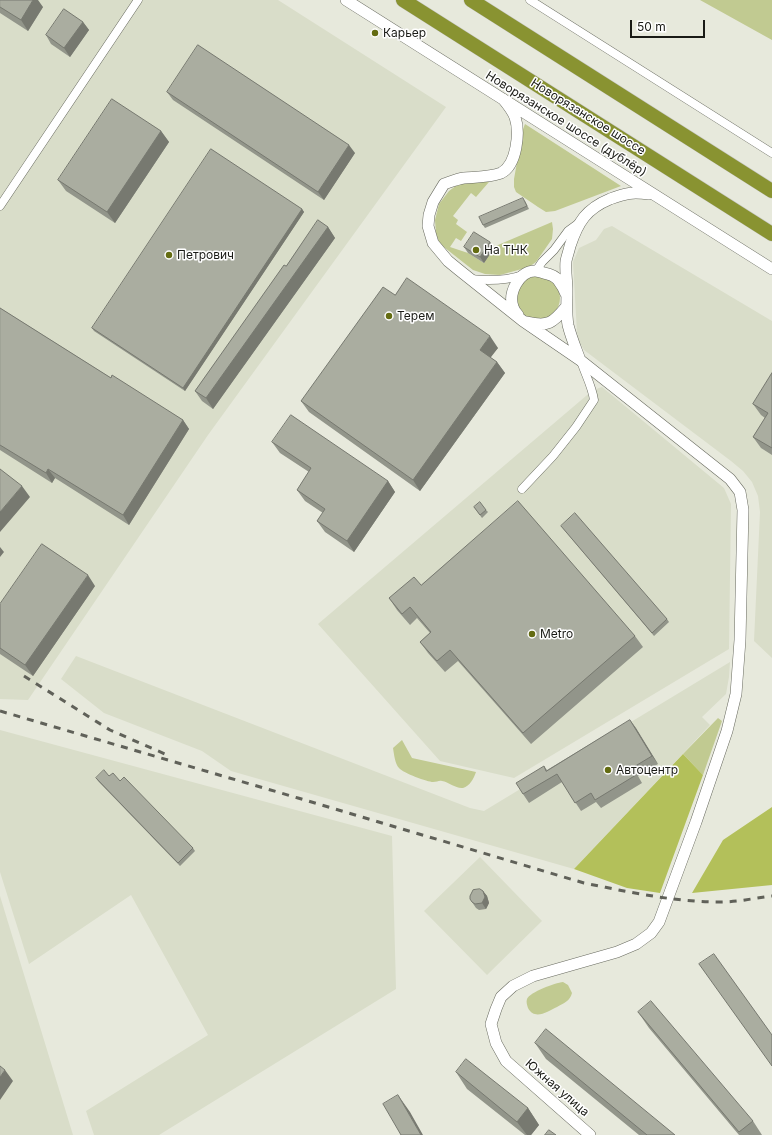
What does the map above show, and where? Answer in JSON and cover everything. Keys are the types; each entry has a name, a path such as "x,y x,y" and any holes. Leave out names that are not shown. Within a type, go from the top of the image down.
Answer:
{"highway":[{"name":"Новорязанское шоссе","path":"403,0 772,234"},
{"path":"471,0 772,191"}],"street":[{"name":"Новорязанское шоссе (дублёр)","path":"346,0 772,269"},
{"path":"530,0 772,153"},
{"path":"0,206 136,2"},
{"path":"502,99 510,108 515,117 517,126 518,136 513,158 508,168 502,172 462,179 444,184 433,202 429,216 428,226 433,243 448,261 470,279 521,319 580,360"},
{"path":"566,307 558,318 541,325 521,319 513,307 512,292 517,282 542,262 554,250 568,231 600,203 624,194 637,192 654,195"},
{"path":"522,489 553,456 576,427 594,400 593,390 568,326 566,307 566,260 580,222"},
{"path":"470,279 502,280 514,278 531,272 553,276 558,280 567,294"},
{"name":"Южная улица","path":"580,360 730,479 740,492 743,510 740,640 736,689 727,731 696,822 659,922 651,933 636,944 616,952 533,976 513,986 501,997 496,1008 492,1024 496,1043 506,1061 590,1135"}],"shaded area":[{"name":"Петрович","path":"0,0 278,0 446,107 208,435 28,700 0,699"},
{"path":"612,226 772,321 772,658 754,641 760,512 758,496 752,482 743,471 731,461 584,350 580,343 577,333 573,262 579,248 596,240 604,229"},
{"path":"602,387 724,488 731,504 729,649 514,778 440,761 318,624 593,390"},
{"path":"76,656 470,808 484,811 730,662 726,694 702,717 710,725 574,869 231,771 202,751 104,713 61,679"},
{"path":"0,730 392,836 396,989 159,1135 94,1135 86,1111 208,1035 131,895 29,964 0,872"},
{"path":"480,857 542,921 487,975 424,911"},
{"path":"0,896 73,1135 0,1135"}],"green space":[{"path":"700,0 772,0 772,40"},
{"path":"525,124 621,186 555,211 546,212 538,207 516,192 514,187 514,179"},
{"path":"461,182 489,182 476,197 471,193 453,216 458,220 456,224 467,232 461,241 456,238 450,247 468,253 484,263 491,248 552,222 552,239 536,262 529,267 500,275 485,274 473,270 440,244 436,234 435,220 439,204 449,191"},
{"path":"538,276 550,280 556,286 560,298 556,310 550,316 538,320 526,316 520,310 516,298 520,286 526,280"},
{"path":"718,718 722,721 703,775 683,754"},
{"path":"402,740 412,758 476,772 473,779 468,786 460,788 441,781 426,781 401,770 395,759 393,748"},
{"path":"683,754 703,775 660,893 627,888 574,869"},
{"path":"772,807 772,885 692,893 723,840"},
{"path":"563,982 568,985 572,993 568,1000 546,1013 534,1014 531,1012 528,1008 527,1002 529,996 543,988"}],"building":[{"path":"0,0 33,0 21,20 0,7"},
{"path":"64,9 83,22 64,48 46,35"},
{"path":"198,45 349,145 318,192 167,92"},
{"path":"112,99 161,131 107,212 58,180"},
{"path":"211,149 302,209 183,388 92,328"},
{"path":"523,198 527,206 483,225 479,217"},
{"path":"318,220 328,227 206,398 195,391 284,265 286,266"},
{"path":"474,232 490,242 480,257 464,247"},
{"path":"407,278 490,336 480,350 497,362 413,480 301,401 383,287 395,295"},
{"path":"0,308 111,378 112,375 183,420 123,515 48,469 46,473 0,445"},
{"path":"772,373 772,448 753,437 768,413 753,404"},
{"path":"291,415 388,481 347,541 317,521 325,509 297,490 311,468 272,442"},
{"path":"0,469 22,486 0,512"},
{"name":"Metro","path":"518,501 635,636 523,733 450,650 437,661 420,642 431,632 410,607 402,614 389,598 414,577 421,585"},
{"path":"480,502 486,510 480,515 474,507"},
{"path":"575,513 667,619 652,633 561,526"},
{"path":"42,544 88,575 25,665 0,648 0,604"},
{"name":"Автоцентр","path":"630,720 652,756 632,768 636,775 595,800 591,793 575,803 557,774 523,794 516,783 544,766 546,771"},
{"path":"104,770 109,776 113,773 120,781 124,777 193,848 178,863 96,778"},
{"path":"480,889 483,891 485,897 482,903 475,904 470,899 470,896 473,890"},
{"path":"714,954 772,1035 772,1066 699,964"},
{"path":"651,1001 753,1121 739,1132 638,1012"},
{"path":"546,1029 675,1135 647,1135 535,1043"},
{"path":"466,1059 528,1108 517,1122 456,1072"},
{"path":"0,1066 5,1070 0,1077"},
{"path":"398,1095 421,1135 401,1135 383,1104"},
{"path":"549,1130 556,1135 545,1135"}],"railway":[{"path":"24,676 110,730 165,754"},
{"path":"0,711 584,883 652,896 703,902 733,901 772,896"}],"place":[{"name":"Карьер","path":"375,33"},
{"name":"На ТНК","path":"476,250"},
{"name":"Петрович","path":"169,255"},
{"name":"Терем","path":"389,316"},
{"name":"Metro","path":"532,634"},
{"name":"Автоцентр","path":"608,770"}]}
